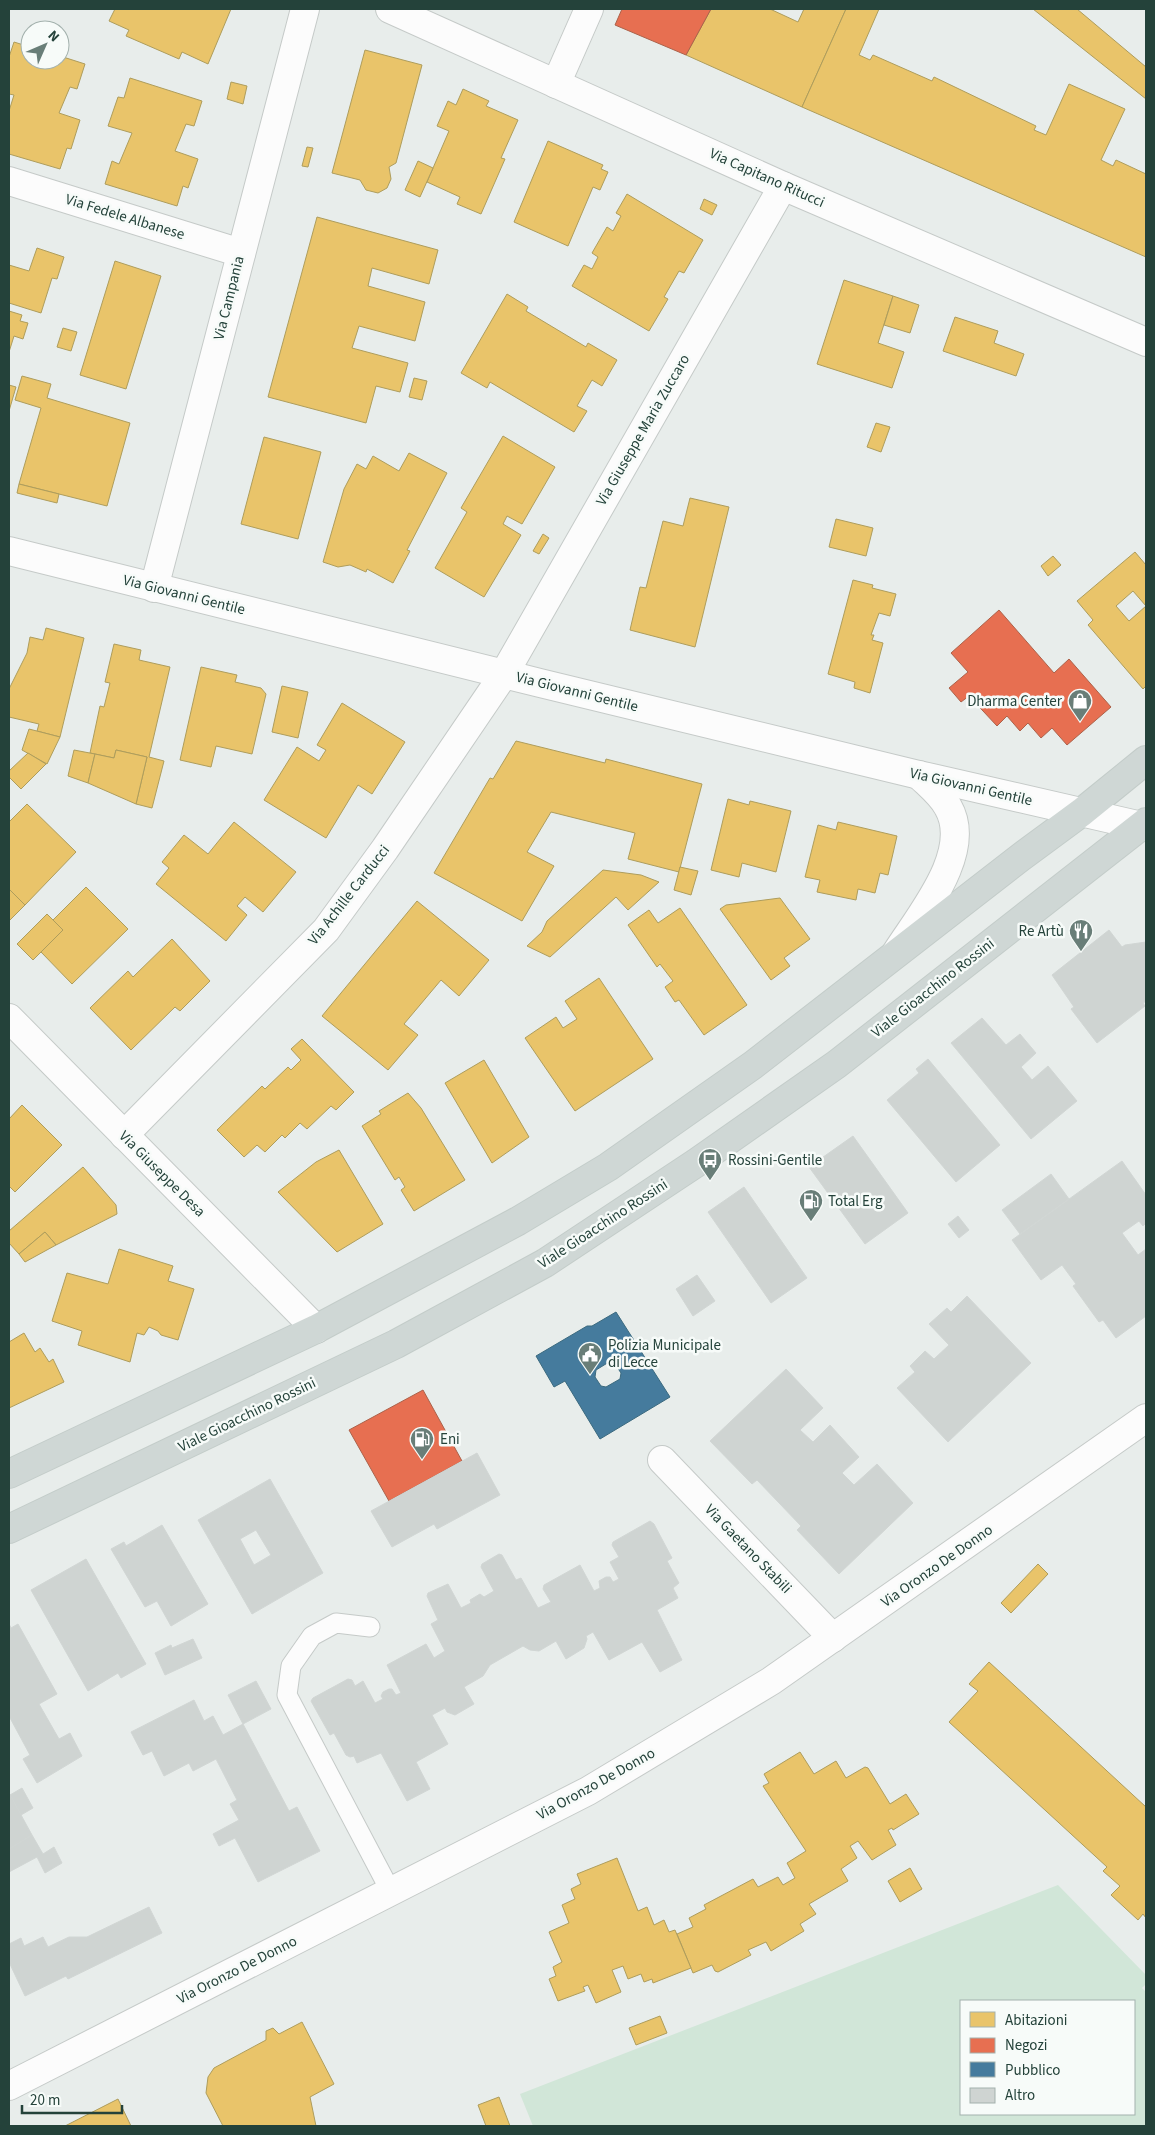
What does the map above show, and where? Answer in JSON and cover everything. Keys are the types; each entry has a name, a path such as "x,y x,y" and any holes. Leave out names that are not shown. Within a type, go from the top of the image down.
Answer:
{"main road":[{"path":"9,1474 316,1329 518,1221 608,1167 752,1065 1082,812 1146,760"},
{"name":"Viale Gioacchino Rossini","path":"9,1529 396,1344 545,1263 696,1163 837,1064 1145,825"}],"street":[{"name":"Via Campania","path":"154,588 305,9"},
{"name":"Via Capitano Ritucci","path":"390,9 783,186 1146,342"},
{"path":"556,84 589,9"},
{"name":"Via Fedele Albanese","path":"9,181 240,253"},
{"name":"Via Giuseppe Maria Zuccaro","path":"504,674 783,186"},
{"name":"Via Giovanni Gentile","path":"9,551 919,775 1145,825"},
{"name":"Via Achille Carducci","path":"124,1136 326,930 386,849 504,674"},
{"path":"893,958 936,890 953,857 956,836 948,806 919,775"},
{"name":"Via Giuseppe Desa","path":"9,1018 316,1329"},
{"name":"Via Oronzo De Donno","path":"9,2086 588,1791 771,1681 1146,1418"},
{"name":"Via Gaetano Stabili","path":"662,1460 833,1638"}],"lane":[{"path":"370,1627 336,1623 312,1636 290,1666 287,1695 391,1892"}],"green space":[{"path":"1058,1885 1146,1975 1146,1984 1142,1988 1146,1992 1146,2126 533,2126 520,2094"}],"building: Abitazioni":[{"path":"115,9 231,9 208,64 182,52 179,59 126,36 129,30 109,21"},
{"path":"711,9 770,9 798,22 804,9 846,9 802,107 686,55"},
{"path":"846,9 879,9 859,55 870,60 873,55 932,81 934,77 1036,126 1034,130 1046,135 1069,84 1125,109 1101,160 1113,166 1116,160 1146,174 1146,257 802,107"},
{"path":"1033,9 1077,9 1146,67 1146,99"},
{"path":"14,42 20,44 20,70 70,70 70,59 85,64 77,89 70,87 59,113 80,120 71,149 67,148 60,169 9,154 9,111 14,95 9,94 9,57"},
{"path":"365,50 422,65 396,163 389,167 391,179 387,188 378,193 366,190 360,180 332,173"},
{"path":"130,78 202,101 194,126 186,124 175,151 198,159 188,188 183,186 177,206 105,184 112,161 119,164 132,133 108,126 118,97 124,98"},
{"path":"231,82 247,86 243,104 227,99"},
{"path":"463,89 489,101 486,106 518,120 501,158 505,159 481,214 457,204 460,197 427,182 449,131 437,126 448,101 456,105"},
{"path":"548,141 603,165 601,169 608,172 600,190 593,187 568,246 514,222"},
{"path":"307,147 313,148 308,167 302,166"},
{"path":"418,161 433,168 420,197 405,190"},
{"path":"627,194 703,240 684,273 679,271 664,297 668,299 649,331 572,286 584,265 592,269 598,257 592,253 607,227 613,231 621,216 616,213"},
{"path":"704,199 717,205 712,215 700,209"},
{"path":"317,217 438,250 429,284 372,268 368,286 425,302 415,341 359,326 352,348 408,363 400,392 376,386 366,423 268,397"},
{"path":"37,248 64,257 57,279 52,278 41,313 9,303 9,265 29,271"},
{"path":"115,261 161,276 126,389 80,375"},
{"path":"844,280 893,296 878,343 904,352 892,388 817,364"},
{"path":"507,294 528,307 526,311 586,347 588,343 617,360 602,386 592,380 577,406 587,411 574,432 490,382 487,388 461,373"},
{"path":"893,296 919,305 910,333 884,325"},
{"path":"9,311 22,315 20,321 28,323 23,339 14,336 9,352"},
{"path":"955,317 998,331 994,343 1024,354 1016,376 943,351"},
{"path":"63,328 77,332 71,351 57,347"},
{"path":"22,376 51,384 47,398 130,423 107,506 19,484 41,408 15,400"},
{"path":"414,378 427,381 422,400 409,397"},
{"path":"9,385 16,387 9,411"},
{"path":"876,423 890,427 881,452 867,447"},
{"path":"503,436 555,467 522,524 507,516 503,524 521,535 484,597 435,568 467,512 461,508"},
{"path":"264,437 321,452 298,539 241,524"},
{"path":"409,453 447,473 407,550 410,551 393,583 367,569 366,572 350,565 338,567 323,562 344,489 357,464 366,469 373,456 399,471"},
{"path":"19,484 59,494 57,503 17,493"},
{"path":"690,498 729,507 695,647 630,630 640,587 646,588 663,521 683,526"},
{"path":"836,519 873,528 866,556 829,547"},
{"path":"543,534 549,538 539,554 533,551"},
{"path":"1135,552 1146,565 1146,606 1146,686 1143,689 1088,625 1093,620 1077,601","holes":["1133,591 1146,606 1129,621 1116,606"]},
{"path":"1053,556 1061,565 1048,576 1041,566"},
{"path":"853,580 873,585 872,588 896,594 890,616 879,613 871,635 874,635 872,640 883,643 870,693 854,688 855,682 828,674"},
{"path":"46,628 84,638 60,737 37,731 39,724 9,717 9,689 27,653 30,637 43,640"},
{"path":"114,644 141,650 139,660 170,667 149,757 164,761 152,808 136,804 147,757 116,750 114,758 90,753 100,706 104,707 110,683 105,682"},
{"path":"201,667 237,675 235,682 261,688 266,694 252,754 216,746 211,767 180,760"},
{"path":"282,686 308,692 298,738 272,732"},
{"path":"342,703 405,742 372,794 358,785 326,838 264,800 297,747 319,761 326,750 317,745"},
{"path":"29,729 60,737 47,764 22,750"},
{"path":"516,741 605,763 606,759 702,784 679,872 628,859 635,833 551,812 527,852 554,866 522,921 434,873 490,778 493,779"},
{"path":"74,750 95,754 88,783 68,776"},
{"path":"116,750 147,757 136,804 88,783 95,754 114,758"},
{"path":"28,753 46,764 21,789 9,777 9,771"},
{"path":"728,799 749,805 750,801 791,811 776,872 742,863 739,877 711,870"},
{"path":"27,804 76,852 25,905 9,889 9,822"},
{"path":"234,822 296,872 263,912 245,897 237,906 247,915 226,941 156,884 169,868 162,862 184,835 208,854"},
{"path":"838,822 897,836 888,875 880,873 875,893 858,889 856,900 817,892 820,880 805,877 818,825 836,830"},
{"path":"680,867 698,871 691,895 674,890"},
{"path":"603,870 641,875 659,882 628,910 616,897 550,957 527,946 542,932 547,921"},
{"path":"86,887 128,929 72,984 41,952 63,930 53,920"},
{"path":"9,889 25,905 9,921"},
{"path":"780,898 810,939 784,958 790,966 771,980 720,909 726,905"},
{"path":"417,901 489,960 459,996 441,980 404,1024 418,1035 388,1070 322,1016"},
{"path":"680,908 747,1005 704,1035 679,1000 675,1002 665,987 673,981 660,964 657,967 628,925 649,910 658,923"},
{"path":"47,914 63,930 33,960 17,944"},
{"path":"172,939 210,981 180,1011 175,1007 131,1050 90,1008 128,971 133,977"},
{"path":"599,978 653,1059 575,1111 525,1038 556,1017 563,1028 577,1019 565,1001"},
{"path":"302,1039 354,1092 336,1110 331,1106 307,1129 300,1123 285,1138 282,1135 265,1152 257,1145 244,1157 217,1130 262,1086 265,1089 288,1067 291,1070 301,1060 291,1049"},
{"path":"484,1060 529,1137 492,1163 445,1083"},
{"path":"408,1093 421,1108 465,1180 414,1211 401,1190 405,1187 399,1177 395,1180 362,1126 381,1114 379,1111"},
{"path":"22,1105 62,1145 15,1192 9,1186 9,1119"},
{"path":"339,1150 383,1224 337,1252 278,1192 316,1162"},
{"path":"83,1167 116,1205 117,1214 56,1245 45,1232 19,1254 9,1243 9,1231"},
{"path":"45,1232 56,1245 25,1262 19,1254"},
{"path":"119,1249 173,1266 168,1281 194,1289 178,1340 161,1335 158,1331 149,1327 144,1335 137,1333 130,1362 78,1345 82,1331 52,1321 67,1273 108,1284"},
{"path":"24,1333 35,1352 40,1348 49,1362 53,1359 64,1382 9,1408 9,1342"},
{"path":"1038,1564 1048,1574 1011,1613 1001,1603"},
{"path":"989,1662 1146,1807 1146,1918 1143,1914 1138,1920 1111,1895 1120,1886 1103,1871 1107,1867 949,1722 978,1691 969,1684"},
{"path":"800,1752 814,1774 836,1761 846,1778 865,1767 868,1768 890,1804 906,1794 919,1814 893,1830 892,1828 888,1830 896,1845 872,1860 858,1841 850,1846 857,1858 841,1869 848,1881 809,1904 816,1914 800,1924 804,1931 771,1951 766,1942 748,1950 751,1955 718,1972 715,1971 712,1965 693,1973 677,1934 693,1927 689,1918 706,1909 704,1905 753,1879 758,1887 778,1877 783,1885 795,1878 787,1863 806,1851 763,1786 769,1783 764,1774"},
{"path":"617,1858 638,1911 647,1907 654,1925 664,1920 669,1932 675,1930 691,1968 653,1983 652,1979 644,1982 641,1974 628,1979 623,1966 612,1970 621,1992 596,2003 588,1985 583,1987 585,1991 558,2001 549,1979 556,1976 553,1967 562,1962 549,1932 569,1923 562,1905 575,1899 571,1889 581,1884 577,1874"},
{"path":"910,1868 922,1889 900,1902 888,1881"},
{"path":"660,2016 667,2033 636,2045 629,2028"},
{"path":"302,2022 334,2084 310,2097 316,2126 223,2126 206,2093 208,2077 214,2068 266,2040 266,2031 273,2028 279,2034"},
{"path":"499,2097 510,2126 486,2126 478,2105"},
{"path":"118,2099 131,2126 65,2126"}],"building: Negozi":[{"path":"622,9 711,9 686,55 615,25"},
{"path":"999,610 1054,673 1069,659 1111,707 1067,745 1052,728 1041,738 1028,723 1020,731 1007,716 997,726 969,696 961,702 949,688 968,672 951,653"},
{"path":"423,1390 462,1461 389,1501 349,1430"}],"building: Pubblico":[{"path":"616,1312 670,1397 600,1439 565,1381 554,1387 536,1356 587,1326 592,1326","holes":["609,1362 615,1364 621,1373 620,1379 606,1387 601,1386 595,1377 596,1370"]}],"building: Altro":[{"path":"1109,930 1122,947 1146,942 1146,1001 1143,1003 1145,1006 1097,1043 1071,1009 1074,1007 1052,975"},
{"path":"982,1018 1006,1045 1020,1034 1036,1053 1021,1067 1032,1080 1048,1066 1077,1101 1031,1139 951,1043"},
{"path":"928,1059 1000,1145 956,1182 887,1100 919,1073 916,1069"},
{"path":"853,1136 908,1213 865,1244 809,1167"},
{"path":"1122,1161 1146,1195 1146,1223 1143,1226 1139,1221 1122,1233 1138,1255 1146,1249 1146,1316 1116,1338 1103,1320 1099,1322 1073,1286 1076,1284 1062,1265 1041,1280 1012,1240"},
{"path":"1051,1174 1069,1199 1020,1234 1002,1210"},
{"path":"744,1187 807,1278 771,1303 708,1212"},
{"path":"958,1216 969,1230 959,1238 948,1224"},
{"path":"697,1275 715,1301 693,1316 676,1289"},
{"path":"967,1296 1031,1363 948,1442 897,1388 915,1372 910,1366 925,1351 934,1359 949,1345 929,1324 947,1308 951,1312"},
{"path":"786,1369 823,1408 800,1430 813,1442 830,1425 859,1457 842,1473 854,1485 877,1464 913,1503 839,1574 797,1530 801,1526 757,1480 752,1484 710,1441"},
{"path":"477,1453 500,1495 437,1529 434,1524 392,1547 371,1511"},
{"path":"270,1479 323,1573 252,1614 198,1520","holes":["256,1530 271,1555 254,1565 240,1539"]},
{"path":"650,1521 654,1524 672,1558 667,1561 679,1583 673,1588 678,1598 657,1610 682,1660 660,1672 642,1642 609,1660 593,1632 586,1636 584,1648 566,1659 556,1641 539,1651 530,1650 523,1646 490,1665 483,1676 464,1687 474,1704 455,1715 447,1712 445,1708 432,1715 448,1744 416,1762 430,1789 407,1801 381,1753 357,1763 354,1756 346,1755 334,1733 330,1735 311,1701 313,1698 348,1679 352,1680 355,1686 363,1681 375,1703 383,1699 381,1696 383,1692 389,1689 392,1689 396,1695 401,1693 387,1665 426,1644 434,1658 445,1651 431,1624 438,1620 427,1596 428,1593 448,1584 461,1608 471,1603 470,1600 480,1594 484,1597 494,1591 481,1567 482,1564 499,1554 502,1555 516,1580 521,1578 538,1608 551,1602 543,1589 544,1585 580,1565 594,1591 600,1588 599,1581 606,1577 610,1577 613,1582 619,1579 610,1562 619,1557 612,1545 613,1542"},
{"path":"162,1525 208,1604 171,1626 157,1601 145,1607 111,1549 124,1542 126,1546"},
{"path":"86,1559 146,1664 121,1678 118,1673 88,1691 31,1590"},
{"path":"9,1624 11,1628 18,1624 57,1694 39,1704 59,1739 70,1733 82,1756 37,1783 23,1759 30,1755 9,1716"},
{"path":"193,1639 202,1658 165,1675 155,1653 171,1645 172,1648"},
{"path":"256,1681 271,1709 243,1724 228,1695"},
{"path":"194,1700 204,1721 213,1716 223,1735 243,1724 289,1811 297,1807 320,1851 258,1882 235,1838 219,1846 213,1834 239,1820 230,1804 237,1800 216,1759 193,1771 189,1763 164,1776 152,1751 143,1755 131,1732"},
{"path":"22,1788 33,1808 21,1815 10,1795"},
{"path":"9,1793 32,1835 9,1849"},
{"path":"32,1835 43,1854 54,1847 62,1863 45,1873 37,1857 9,1872 9,1849"},
{"path":"149,1907 162,1933 68,1979 66,1976 25,1996 9,1962 9,1944 21,1938 24,1946 43,1937 48,1947 69,1937 87,1937"}],"place":[{"name":"Dharma Center","path":"1080,722"},
{"name":"Re Artù","path":"1081,952"},
{"name":"Rossini-Gentile","path":"710,1181"},
{"name":"Total Erg","path":"811,1222"},
{"name":"Polizia Municipale di Lecce","path":"590,1375"},
{"name":"Eni","path":"422,1460"}]}
